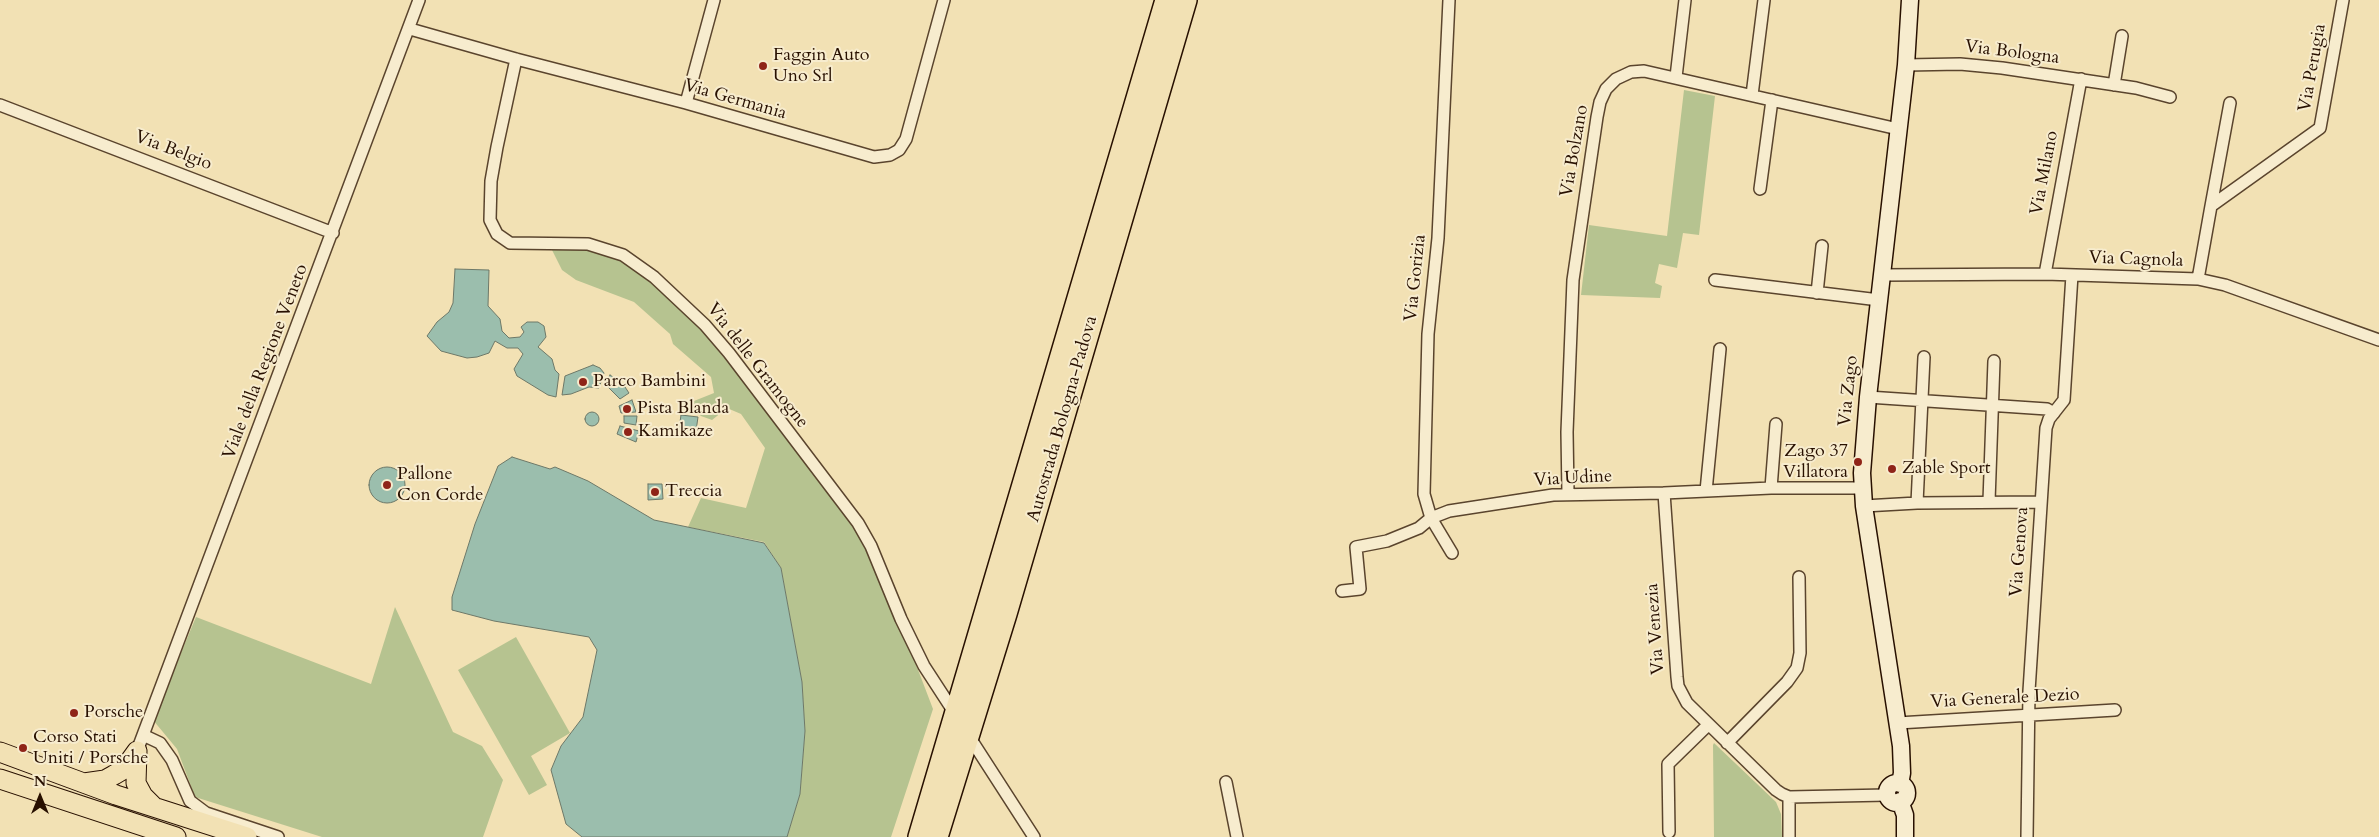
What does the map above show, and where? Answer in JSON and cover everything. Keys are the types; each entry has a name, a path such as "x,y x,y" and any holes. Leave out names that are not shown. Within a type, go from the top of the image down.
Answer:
{"highway":[{"name":"Autostrada Bologna-Padova","path":"919,837 1166,0"},
{"name":"Autostrada Bologna-Padova","path":"937,837 1006,614 1186,0"}],"main road":[{"path":"83,783 105,780 124,769 140,743"},
{"path":"140,743 136,783 143,796 153,806"},
{"path":"0,752 231,837"},
{"path":"0,779 176,837"},
{"path":"116,795 247,837"},
{"path":"52,797 148,837"}],"street":[{"name":"Viale della Regione Veneto","path":"140,743 410,29 419,0"},
{"path":"686,103 714,0"},
{"name":"Via Germania","path":"410,29 516,59 686,103 864,156 874,157 890,155 899,150 906,139 944,0"},
{"name":"Via Gorizia","path":"1450,0 1438,238 1428,344 1424,494 1431,518 1452,553"},
{"path":"1676,77 1685,0"},
{"path":"1752,95 1764,0"},
{"name":"Via Zago","path":"1894,798 1889,787 1894,783 1900,784 1902,757 1862,488 1868,397 1906,65 1910,0"},
{"name":"Via Perugia","path":"2211,206 2320,128 2343,0"},
{"path":"2114,85 2122,36"},
{"name":"Via delle Gramogne","path":"516,59 491,180 490,220 497,234 510,243 588,244 623,255 654,277 705,325 858,523 875,555 901,619 924,666 950,706"},
{"name":"Via Bologna","path":"1906,65 1960,64 2080,79 2170,97"},
{"name":"Via Bolzano","path":"1568,494 1567,432 1574,280 1579,228 1600,102 1606,89 1616,79 1631,72 1644,71 1898,128"},
{"name":"Via Milano","path":"2045,274 2080,79"},
{"path":"1760,189 1772,100"},
{"path":"2198,279 2230,103"},
{"name":"Via Belgio","path":"0,105 333,233"},
{"path":"1817,293 1822,246"},
{"name":"Via Cagnola","path":"1882,275 2045,274 2198,279 2225,285 2379,340"},
{"name":"Via Genova","path":"2026,837 2028,715 2046,428 2064,400 2072,275"},
{"path":"1715,280 1879,300"},
{"path":"1706,492 1720,349"},
{"path":"1917,503 1924,356"},
{"path":"1989,501 1994,361"},
{"path":"1868,397 2047,408 2054,413"},
{"path":"1771,488 1776,424"},
{"name":"Via Udine","path":"1342,591 1360,589 1356,547 1387,541 1419,528 1431,518 1449,510 1568,494 1706,492 1771,488 1862,488"},
{"name":"Via Venezia","path":"1664,493 1678,686 1688,703 1708,724 1776,790 1789,797"},
{"path":"1864,506 1989,501 2041,502"},
{"path":"1727,743 1787,682 1797,668 1800,653 1800,577"},
{"name":"Via Generale Dezio","path":"1898,723 2115,710"},
{"path":"1669,832 1668,764 1708,724"},
{"path":"140,743 160,743 172,760 190,802 206,813 278,837"},
{"path":"974,744 1034,837"},
{"path":"1226,782 1237,837"},
{"path":"1789,837 1789,797 1894,798 1905,815 1905,837"}],"green space":[{"path":"1684,90 1715,96 1699,235 1683,233 1677,268 1659,264 1655,283 1662,286 1660,298 1581,295 1589,225 1667,236"},
{"path":"551,248 588,249 621,258 657,275 705,326 857,525 881,573 933,709 891,837 787,837 800,794 805,731 802,682 781,568 764,542 688,527 701,498 746,508 765,448 741,414 727,408 712,420 701,416 695,410 694,401 714,393 711,377 673,344 670,334 634,302 576,280 562,270"},
{"path":"395,607 453,732 482,746 503,780 483,837 322,837 195,797 177,749 153,720 196,617 371,684"},
{"path":"516,637 570,733 531,756 547,785 529,795 458,670"},
{"path":"1714,743 1776,802 1781,814 1782,837 1714,837"}],"shaded area":[{"path":"455,269 489,270 488,306 500,319 502,331 509,338 520,337 524,332 521,327 527,322 538,322 544,326 546,337 538,347 552,359 555,370 559,374 556,397 548,395 517,376 514,369 523,354 518,348 507,348 495,341 489,353 467,358 441,351 427,336 437,322 449,312 453,303"},
{"name":"Parco Bambini","path":"593,365 600,368 604,373 599,388 589,387 571,394 562,395 565,376"},
{"path":"610,375 623,384 629,393 620,399 605,384"},
{"name":"Pista Blanda","path":"632,400 636,412 621,413 619,406"},
{"path":"589,412 595,412 599,419 595,426 589,426 585,422 585,416"},
{"path":"681,415 698,417 696,431 679,429"},
{"path":"624,416 637,416 636,425 624,423"},
{"name":"Kamikaze","path":"620,426 639,431 636,442 617,434"},
{"path":"512,457 550,469 555,467 588,481 654,520 764,543 781,568 802,682 805,731 800,794 787,837 582,837 566,824 551,770 561,746 583,717 597,650 589,637 494,621 452,610 452,597 475,524 498,466"},
{"name":"Pallone Con Corde","path":"387,467 394,468 400,472 404,478 404,492 400,498 394,502 387,503 380,502 374,498 370,492 369,485 370,478 374,472 380,468"},
{"name":"Treccia","path":"648,484 662,484 663,499 648,500"}],"place":[{"name":"Faggin Auto Uno Srl","path":"763,66"},
{"name":"Parco Bambini","path":"583,382"},
{"name":"Pista Blanda","path":"627,409"},
{"name":"Kamikaze","path":"628,432"},
{"name":"Zago 37 Villatora","path":"1858,462"},
{"name":"Zable Sport","path":"1892,469"},
{"name":"Pallone Con Corde","path":"387,485"},
{"name":"Treccia","path":"655,492"},
{"name":"Porsche","path":"74,713"},
{"name":"Corso Stati Uniti / Porsche","path":"23,748"}]}
